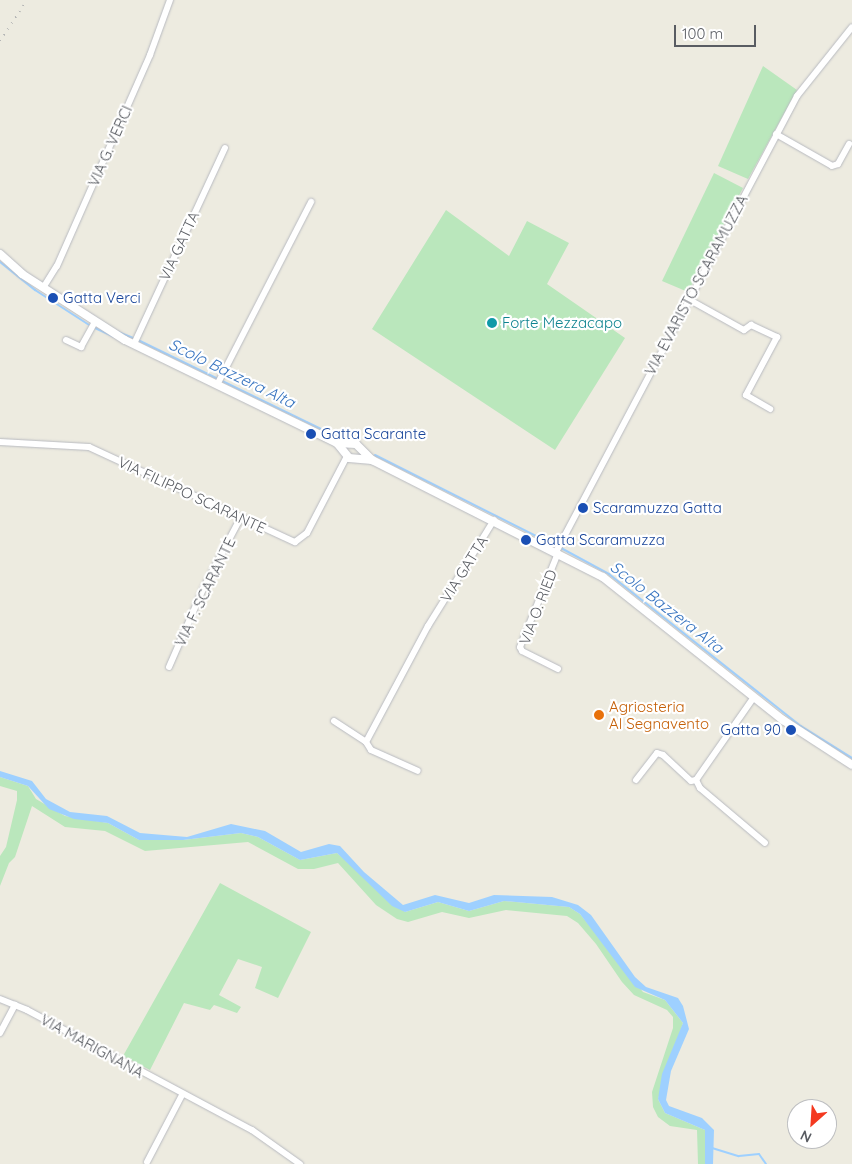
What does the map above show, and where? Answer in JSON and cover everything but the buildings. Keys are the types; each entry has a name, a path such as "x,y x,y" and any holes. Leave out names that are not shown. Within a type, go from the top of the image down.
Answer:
{"street":[{"name":"VIA G. VERCI","path":"44,288 57,266 150,55 170,0"},
{"name":"VIA EVARISTO SCARAMUZZA","path":"557,553 688,299 776,134 803,86 852,27"},
{"path":"776,134 832,166 838,164 849,144"},
{"name":"VIA GATTA","path":"135,341 225,148"},
{"path":"219,381 310,202"},
{"name":"VIA GATTA","path":"0,254 44,288 95,322 219,381 337,443 351,456 372,460"},
{"path":"688,299 744,330 751,325 777,337 746,395 770,409"},
{"path":"66,340 81,347 95,322"},
{"name":"VIA FILIPPO SCARANTE","path":"0,442 89,447 241,517 288,541 299,541 307,533 351,456"},
{"name":"VIA GATTA","path":"337,443 356,444 372,460 494,520 610,582 798,731 852,765"},
{"path":"350,444 351,456 361,451"},
{"name":"VIA F. SCARANTE","path":"170,667 203,589 241,517"},
{"name":"VIA GATTA","path":"366,742 434,618 494,520"},
{"name":"VIA O. RIED","path":"557,553 520,647 522,651 558,669"},
{"path":"696,780 754,697"},
{"path":"334,721 366,742 371,750 418,771"},
{"path":"636,780 657,753 691,781 696,780"},
{"path":"696,780 700,788 765,843"},
{"name":"VIA MARIGNANA","path":"0,999 15,1005 182,1095 252,1130 300,1164"},
{"path":"0,1033 15,1005"},
{"path":"147,1162 182,1095"}],"green space":[{"path":"763,66 797,90 748,179 718,166"},
{"path":"714,173 743,188 688,292 662,281"},
{"path":"446,210 509,256 527,221 569,243 547,284 625,338 555,450 372,329"},
{"path":"0,777 28,786 36,799 65,816 108,823 139,840 183,840 241,833 258,837 300,860 337,853 405,912 438,902 469,911 504,901 569,907 580,914 643,992 665,1000 683,1023 658,1099 665,1113 705,1130 705,1164 698,1164 697,1130 670,1126 658,1117 653,1107 652,1092 673,1028 673,1017 667,1010 634,995 622,982 596,944 578,923 567,916 506,910 469,918 442,912 408,922 397,919 376,905 338,863 314,869 298,869 248,842 145,851 105,831 65,827 32,806 15,857 9,863 0,886 0,856 6,847 17,800 17,791 0,786"},
{"path":"220,883 311,932 278,998 255,988 262,967 238,959 219,995 241,1007 237,1013 214,1005 210,1010 184,1003 150,1070 123,1056"}],"water":[{"path":"0,771 32,781 46,799 70,812 107,816 140,833 187,837 231,824 265,831 301,852 329,844 340,846 364,872 403,905 435,895 469,903 494,895 552,897 578,905 591,915 635,977 646,987 678,998 683,1006 689,1029 671,1071 666,1100 669,1106 702,1118 714,1130 713,1164 705,1164 705,1130 665,1113 658,1099 662,1074 683,1023 665,1000 635,987 580,914 569,907 504,901 469,911 438,902 405,912 392,906 337,853 300,860 258,837 241,833 183,840 139,840 108,823 74,819 49,809 28,786 0,777"}],"waterway":[{"name":"Scolo Bazzera Alta","path":"0,262 35,290 89,325"},
{"name":"Scolo Bazzera Alta","path":"95,328 114,337"},
{"name":"Scolo Bazzera Alta","path":"118,332 134,338"},
{"name":"Scolo Bazzera Alta","path":"138,340 336,436"},
{"name":"Scolo Bazzera Alta","path":"375,455 556,546"},
{"name":"Scolo Bazzera Alta","path":"561,548 609,574 801,726 852,758"},
{"path":"712,1148 739,1156 759,1154 766,1164"}],"railway":[{"path":"0,41 27,0"}],"place":[{"name":"Gatta Verci","path":"53,298"},
{"name":"Forte Mezzacapo","path":"492,323"},
{"name":"Gatta Scarante","path":"311,434"},
{"name":"Scaramuzza Gatta","path":"583,508"},
{"name":"Gatta Scaramuzza","path":"526,540"},
{"name":"Agriosteria Al Segnavento","path":"599,715"},
{"name":"Gatta 90","path":"791,730"}]}
